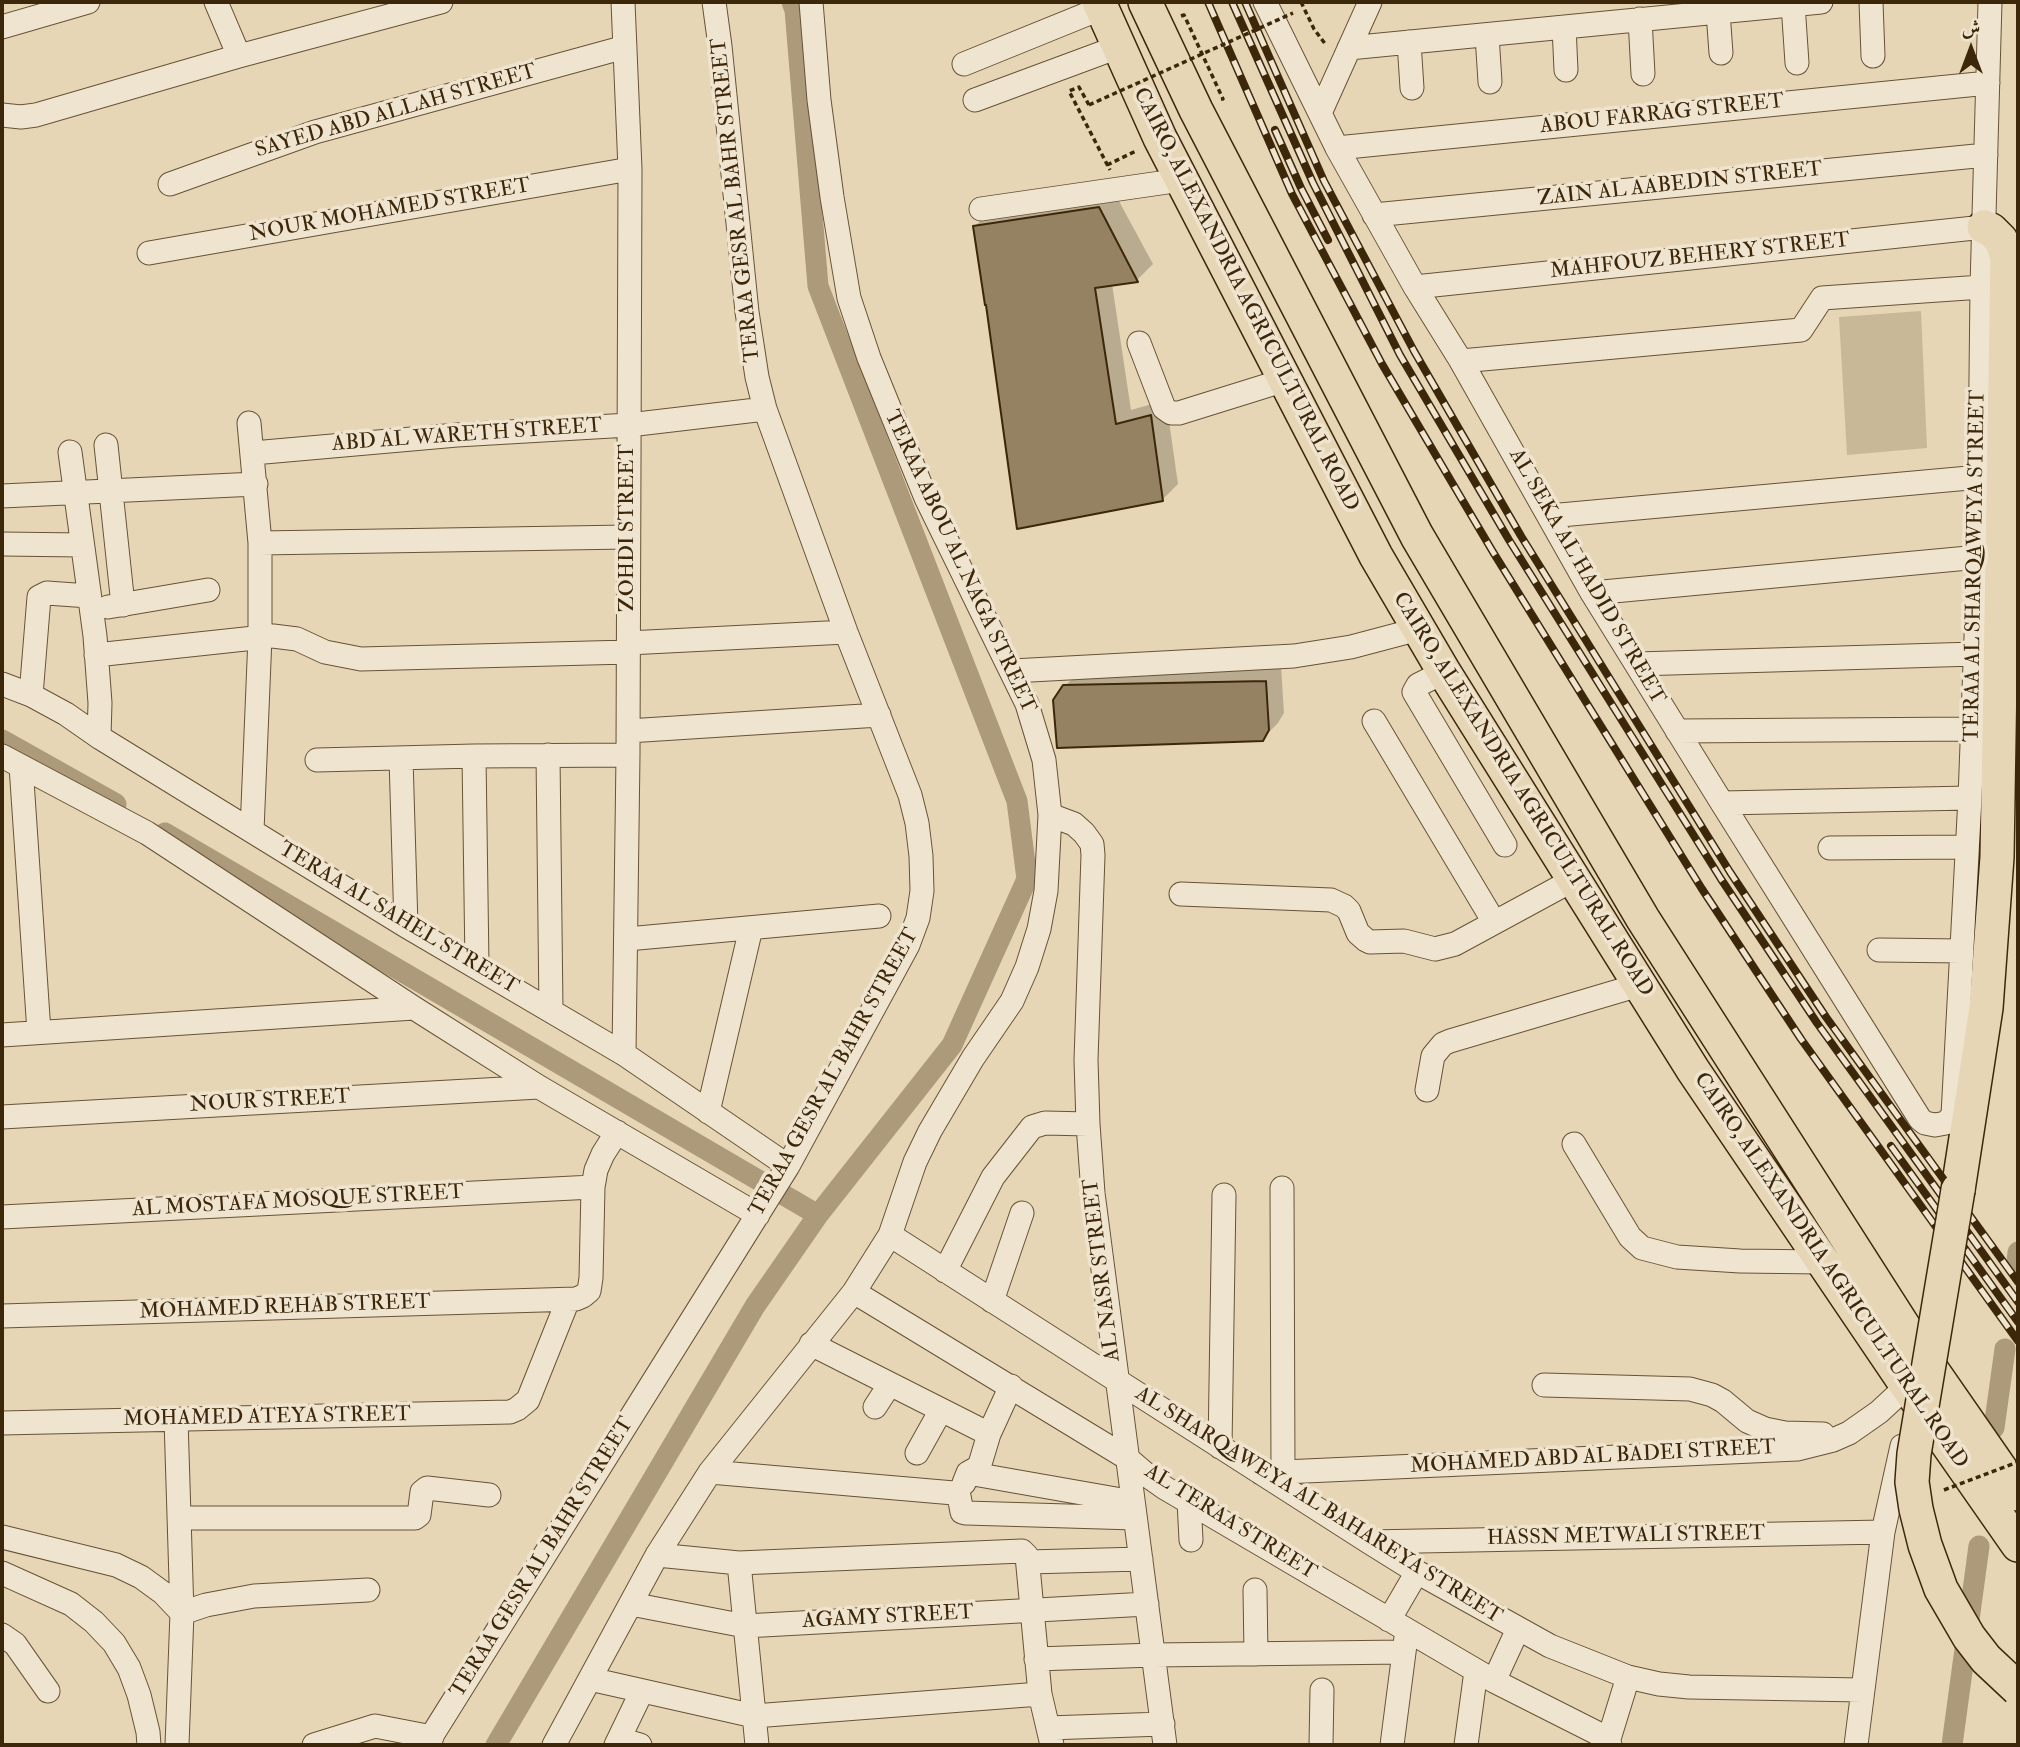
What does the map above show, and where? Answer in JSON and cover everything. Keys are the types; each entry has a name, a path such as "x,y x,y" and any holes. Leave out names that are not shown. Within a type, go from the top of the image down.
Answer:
{"highway":[{"name":"CAIRO, ALEXANDRIA AGRICULTURAL ROAD","path":"1145,2 1196,110 1424,548 1650,930 1925,1360 2018,1494"},
{"name":"CAIRO, ALEXANDRIA AGRICULTURAL ROAD","path":"1100,5 1181,180 1376,556 1444,672 1693,1070 1910,1391 2018,1545"},
{"path":"1984,227 2001,240 2007,257 1997,857 1986,1008 1914,1454 1912,1482 1925,1545 1941,1589 1969,1637 1986,1659 2018,1689"}],"street":[{"path":"2,27 88,2"},
{"path":"216,2 239,56"},
{"path":"2,115 36,116 239,56 441,2"},
{"name":"ZOHDI STREET","path":"623,2 630,169 624,1055"},
{"name":"TERAA GESR AL BAHR STREET","path":"429,1741 788,1167 908,945 918,918 922,879 910,795 846,632 765,408 757,377 747,312 714,2"},
{"name":"TERAA ABOU AL NAGA STREET","path":"554,1745 657,1555 710,1472 854,1292 890,1235 925,1141 973,1058 1012,1001 1027,967 1039,929 1046,891 1050,815 1044,760 1027,704 926,498 878,383 849,298 821,114 811,2"},
{"name":"AL SEKA AL HADID STREET","path":"1265,2 1336,148 1415,287 1461,361 1592,593 1920,1119 1930,1125 1941,1124"},
{"path":"1320,113 1370,2"},
{"path":"1346,54 1409,42 1821,2"},
{"path":"1871,2 1873,56"},
{"name":"TERAA AL SHARQAWEYA STREET","path":"1941,1124 1946,1123 1953,1115 1970,798 1979,557 1982,287 1990,2"},
{"path":"964,64 1100,5"},
{"path":"1793,5 1797,63"},
{"path":"1718,12 1721,52"},
{"path":"1640,19 1643,74"},
{"path":"1564,27 1566,71"},
{"path":"1486,35 1490,82"},
{"path":"1409,42 1412,88"},
{"name":"SAYED ABD ALLAH STREET","path":"170,184 315,132 625,47"},
{"path":"975,100 1118,47"},
{"name":"ABOU FARRAG STREET","path":"1336,148 1988,83"},
{"name":"ZAIN AL AABEDIN STREET","path":"1374,215 1986,155"},
{"name":"NOUR MOHAMED STREET","path":"149,253 630,169"},
{"path":"981,209 1181,180"},
{"name":"MAHFOUZ BEHERY STREET","path":"1415,287 1984,227"},
{"path":"1461,361 1801,330 1822,298 1982,287"},
{"path":"1139,343 1164,408 1171,413 1179,413 1285,380"},
{"name":"ABD AL WARETH STREET","path":"253,453 457,435 629,425 765,408"},
{"path":"249,423 260,543 260,637 252,831"},
{"path":"106,445 123,605"},
{"path":"70,452 96,654 100,703 99,737"},
{"path":"1549,516 1980,477"},
{"path":"2,496 256,484"},
{"path":"260,543 627,537"},
{"path":"2,544 82,545"},
{"path":"1592,593 1979,557"},
{"path":"31,695 39,597 47,593 90,603 123,605 208,590"},
{"path":"1012,671 1294,656 1351,648 1419,629"},
{"path":"96,654 260,637 285,637 297,639 325,652 361,659 628,647 846,632"},
{"path":"1637,664 1975,654"},
{"path":"1444,672 1418,685 1415,692 1505,845"},
{"name":"TERAA AL SAHEL STREET","path":"2,684 31,695 66,714 406,926 624,1055 788,1167"},
{"path":"628,731 879,715"},
{"path":"1374,720 1494,922"},
{"path":"1677,731 1972,729"},
{"path":"548,755 551,1011"},
{"path":"317,760 628,755"},
{"path":"474,756 477,966"},
{"path":"401,758 406,926"},
{"path":"11,761 147,832 539,1087 758,1215"},
{"path":"11,761 39,1032"},
{"path":"1721,803 1970,798"},
{"name":"AL NASR STREET","path":"1050,815 1074,824 1084,832 1091,844 1093,855 1086,1060 1093,1193 1164,1735"},
{"path":"1830,848 1967,847"},
{"path":"1181,894 1331,900 1349,911 1358,933 1370,942 1404,942 1435,949 1455,944 1573,880"},
{"path":"626,939 879,916"},
{"path":"708,1112 751,928"},
{"path":"1879,950 1962,951"},
{"path":"1427,1090 1433,1056 1443,1044 1639,985"},
{"path":"2,1035 414,1008"},
{"name":"NOUR STREET","path":"2,1117 539,1087"},
{"path":"945,1271 993,1177 1032,1127 1045,1123 1088,1124"},
{"path":"568,1300 583,1296 589,1291 593,1187 603,1154 617,1132"},
{"path":"1574,1144 1630,1237 1642,1248 1677,1257 1823,1262"},
{"name":"AL MOSTAFA MOSQUE STREET","path":"2,1216 593,1187"},
{"path":"1272,1473 1282,1188"},
{"path":"1220,1447 1224,1195"},
{"path":"992,1301 1021,1213"},
{"name":"AL SHARQAWEYA AL BAHAREYA STREET","path":"890,1235 1220,1447 1272,1473 1369,1542 1417,1572 1550,1646 1628,1677 1689,1687 1862,1690"},
{"name":"AL TERAA STREET","path":"854,1292 1127,1458 1155,1482 1400,1634 1599,1734 1609,1744"},
{"name":"MOHAMED REHAB STREET","path":"2,1317 568,1300"},
{"name":"MOHAMED ATEYA STREET","path":"2,1423 503,1413 517,1409 528,1400 568,1300"},
{"path":"811,1345 989,1434"},
{"path":"875,1407 890,1384"},
{"path":"1544,1385 1690,1390 1712,1395 1747,1421 1765,1429 1812,1434 1849,1433"},
{"path":"1011,1386 989,1434 980,1464 968,1473 959,1496 964,1513 1019,1515 1134,1510"},
{"path":"1856,1745 1883,1532 1910,1391"},
{"name":"MOHAMED ABD AL BADEI STREET","path":"1272,1473 1778,1450 1814,1446 1849,1433 1910,1391"},
{"path":"917,1453 941,1410"},
{"path":"176,1419 182,1613 177,1745"},
{"path":"710,1472 954,1493 959,1496"},
{"path":"968,1473 1019,1482 1134,1510"},
{"path":"1019,1482 1019,1515"},
{"path":"178,1518 415,1518 419,1515 424,1489 489,1495"},
{"path":"1189,1502 1191,1540"},
{"name":"HASSN METWALI STREET","path":"1369,1542 1883,1532"},
{"path":"2,1537 116,1565 141,1577 163,1593 182,1613"},
{"path":"657,1555 738,1563 1018,1550 1026,1553 1028,1562 1040,1694 1050,1736 1164,1735"},
{"path":"1028,1562 1141,1559"},
{"path":"738,1563 757,1745"},
{"path":"1392,1745 1400,1634 1417,1572"},
{"path":"2,1573 71,1604 94,1622 114,1643 129,1668 139,1695 149,1745"},
{"path":"182,1613 218,1602 254,1596 368,1591"},
{"path":"1255,1591 1256,1654"},
{"name":"AGAMY STREET","path":"631,1604 745,1626 1147,1604"},
{"path":"1466,1745 1485,1676 1518,1629"},
{"path":"1036,1659 1256,1654 1400,1634"},
{"path":"2,1635 15,1644 48,1691"},
{"path":"1609,1744 1628,1677"},
{"path":"590,1679 754,1716 1040,1694"},
{"path":"1321,1745 1322,1690"},
{"path":"625,1743 642,1691"},
{"path":"314,1745 375,1726 429,1741"}],"path":[{"path":"1301,2 1322,41 1346,54"},
{"path":"1119,189 1069,92 1079,87 1089,105 1293,13"},
{"path":"1184,15 1223,99"},
{"path":"1107,165 1160,138"},
{"path":"1944,1490 2018,1462"}],"shaded area":[{"path":"1921,311 1927,448 1847,455 1839,317"}],"building":[{"path":"1099,207 1138,282 1095,288 1116,424 1151,415 1163,501 1017,529 973,226"},
{"path":"1266,681 1269,730 1263,741 1057,748 1053,700 1063,685"}],"waterway":[{"path":"496,1745 755,1306 818,1215 952,1045 1027,879 1017,801 818,286 795,10 792,2"},
{"path":"2,740 116,804"},
{"path":"165,833 818,1215"},
{"path":"2017,1263 2018,1252"},
{"path":"1994,1428 2005,1349"},
{"path":"1952,1745 1979,1546"}],"railway":[{"path":"1208,2 1292,194 1382,364 1493,552 1702,889 1801,1039 2018,1341"},
{"path":"1232,2 1313,183 1400,355 1509,540 1721,879 1817,1023 2018,1302"},
{"path":"1245,2 1324,181 1414,351 1521,536 1730,872 1826,1017 2018,1282"},
{"path":"1275,130 1328,240"},
{"path":"1891,1146 2018,1322"}]}
